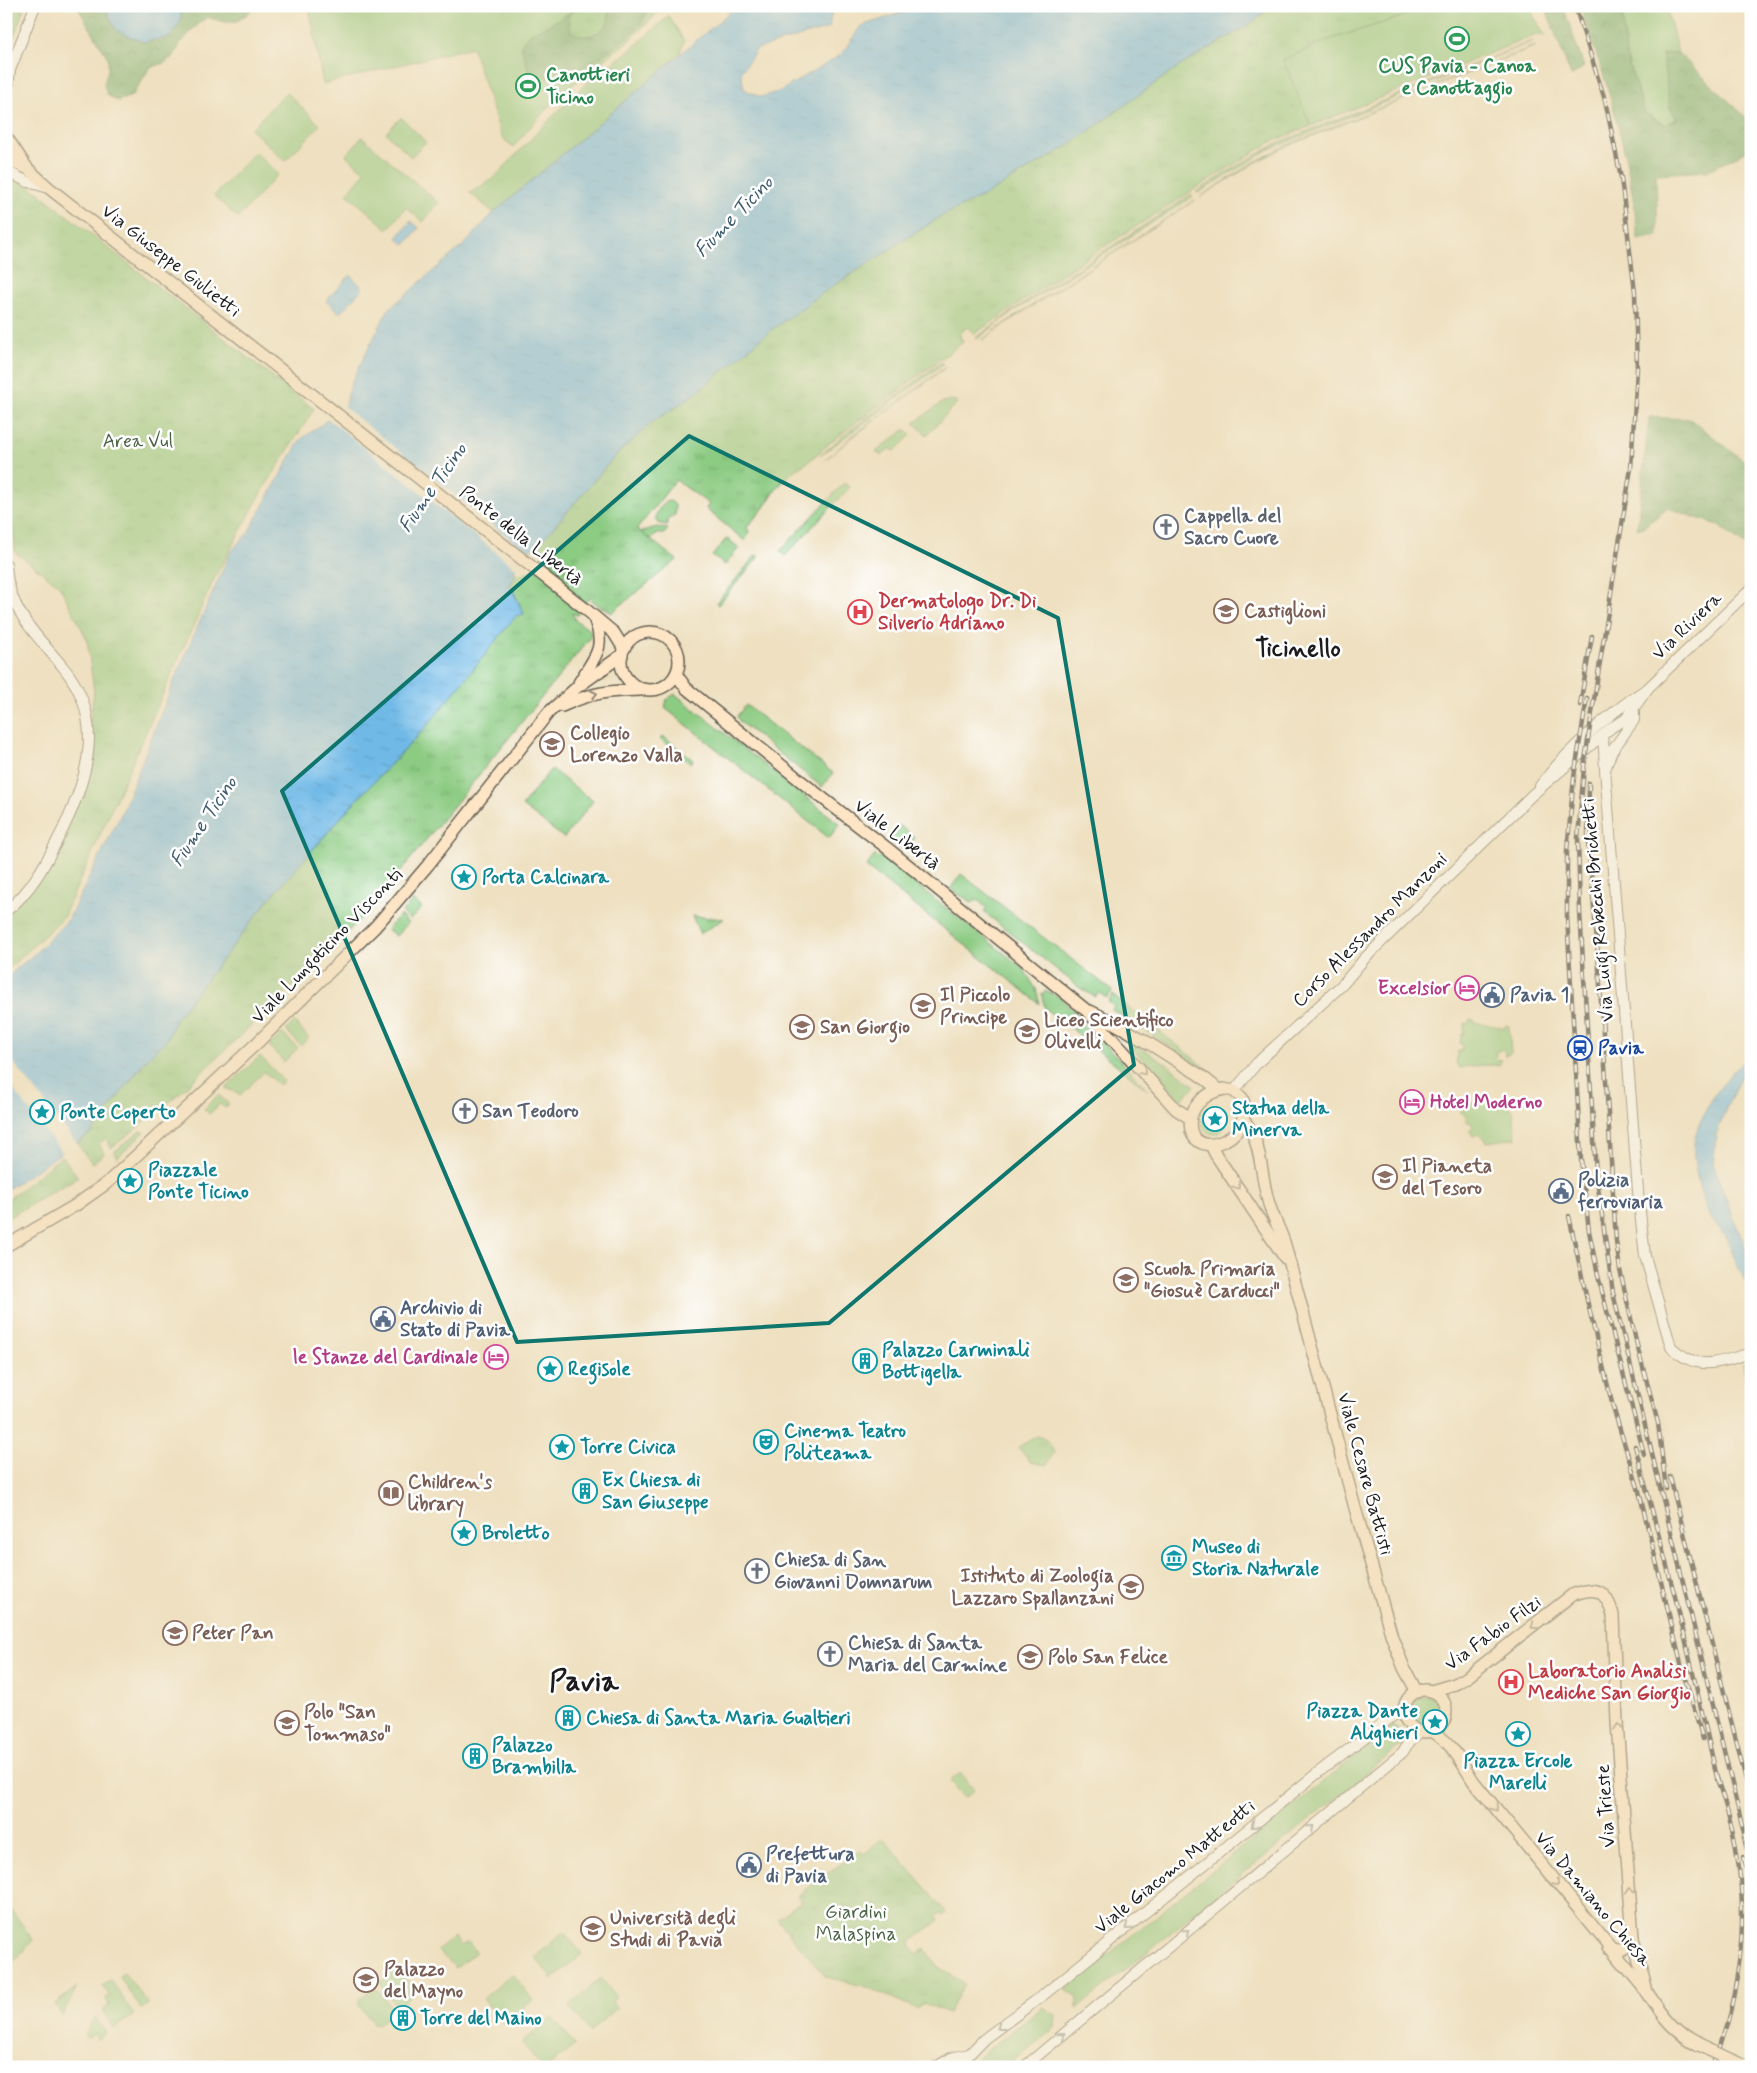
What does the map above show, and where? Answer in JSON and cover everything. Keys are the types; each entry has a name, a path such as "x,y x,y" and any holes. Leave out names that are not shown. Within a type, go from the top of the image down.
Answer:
{"main road":[{"path":"6,128 7,139"},
{"name":"Via Giuseppe Giulietti","path":"7,139 27,168 49,188 296,380"},
{"name":"Via Giuseppe Giulietti","path":"6,160 27,168"},
{"name":"Ponte della Libertà","path":"296,380 588,611"},
{"path":"588,611 614,633 623,652 622,668 627,680 637,688 656,690 668,684 676,674 680,661 679,655 669,638 657,633 650,632 632,638 623,652"},
{"path":"576,688 594,659 600,644 600,633 588,611"},
{"path":"614,633 632,638"},
{"name":"Viale Lungoticino Visconti","path":"6,1246 70,1209 106,1183 284,1017 375,927 418,878 549,712 576,688 623,652"},
{"name":"Viale Libertà","path":"676,674 686,688 1086,1010 1176,1108 1190,1118"},
{"name":"Viale Libertà","path":"668,684 686,688"},
{"name":"Viale Lungoticino Visconti","path":"549,712 582,696 608,691 643,690"},
{"name":"Viale Libertà","path":"1086,1010 1110,1020 1160,1050 1207,1080 1218,1090"},
{"path":"1218,1090 1234,1091 1242,1098 1244,1103 1243,1119 1231,1137 1218,1144 1211,1144 1203,1143 1193,1136 1190,1118 1194,1107 1202,1098 1218,1090"},
{"name":"Viale Cesare Battisti","path":"1243,1119 1252,1129 1269,1204 1283,1237 1392,1637 1406,1672 1417,1692"},
{"name":"Viale Cesare Battisti","path":"1211,1144 1219,1160 1289,1263"},
{"name":"Via Trieste","path":"1572,1595 1583,1591 1597,1591 1608,1600 1613,1615 1617,1723 1633,1938 1647,1992"},
{"name":"Via Fabio Filzi","path":"1431,1690 1455,1684 1466,1678 1572,1595"},
{"path":"1431,1690 1444,1700 1446,1711 1440,1726 1426,1731 1409,1723 1404,1710 1409,1698 1417,1692 1431,1690"},
{"name":"Via Damiano Chiesa","path":"1426,1731 1440,1736 1450,1745 1474,1782 1647,1992 1670,2025 1683,2036 1699,2045 1747,2067"},
{"path":"1608,1947 1615,1950 1623,1950 1630,1945 1633,1938"}],"street":[{"path":"6,104 8,72 35,6"},
{"path":"6,171 28,182 49,188"},
{"path":"6,564 8,584 13,600 32,632 73,680 89,718 90,736 88,759 67,821 48,859 23,896 6,911"},
{"name":"Via Riviera","path":"1605,745 1609,723 1623,705 1648,688 1751,589"},
{"name":"Via Riviera","path":"1609,723 1626,719 1635,709 1648,688"},
{"path":"1623,705 1631,705 1635,709"},
{"name":"Via Riviera","path":"1605,745 1634,720 1635,709"},
{"name":"Corso Alessandro Manzoni","path":"1532,796 1549,772 1609,723"},
{"name":"Corso Alessandro Manzoni","path":"1234,1091 1257,1064 1343,984 1365,958 1532,796 1556,777 1605,745"},
{"name":"Via Luigi Robecchi Brichetti","path":"1605,745 1638,1203 1650,1278 1671,1347 1679,1355 1688,1361 1706,1364 1751,1353"},
{"name":"Viale Giacomo Matteotti","path":"957,2067 984,2039 1048,1992 1320,1771 1397,1713 1404,1710"},
{"path":"1024,2067 1426,1731"},
{"name":"Viale Giacomo Matteotti","path":"936,2067 952,2058 970,2054"},
{"name":"Viale Giacomo Matteotti","path":"952,2067 970,2054"}],"highlighted area":[{"path":"689,436 1058,618 1134,1065 829,1323 517,1342 282,791"}],"green space":[{"path":"6,6 25,6 6,58"},
{"path":"77,6 104,6 117,31 181,21 181,6 256,6 243,17 233,22 207,17 180,44 174,56 164,63 150,68 132,96 117,101 107,95 104,84 108,69 108,58"},
{"name":"Canottieri Ticino","path":"309,6 665,6 629,40 555,99 513,147 502,138 472,47 323,84"},
{"path":"580,6 569,14 589,37 608,21 609,16 606,6 647,6 647,12 638,27 587,65 580,68 572,65 550,78 529,72 521,45 523,41 533,32 549,25"},
{"path":"582,6 606,6 609,13 608,20 600,31 586,36 571,32 569,14"},
{"path":"1273,6 1422,6 1404,16 1328,40 1283,60 1311,126 1271,142 1236,163 1085,259 974,334 967,327 959,334 963,342 838,436 809,461 793,471 776,489 762,510 747,527 749,532 745,541 706,509 709,504 676,480 637,529 677,560 611,613 589,598 577,615 572,613 575,620 591,631 590,638 370,909 318,962 159,1111 111,1148 107,1138 99,1143 104,1154 92,1163 77,1144 90,1134 145,1061 168,1038 175,1020 270,898 350,807 426,727 516,615 524,614 510,584 515,575 535,570 543,556 539,544 617,454 654,421 695,394 770,331 827,290 940,217 987,194 1068,146 1175,69 1250,24"},
{"path":"1422,6 1534,6 1532,13 1545,36 1536,35 1523,40 1271,142 1233,165 1083,259 974,334 967,327 959,334 963,342 838,436 809,461 793,471 776,489 762,510 708,435 1283,60 1328,40 1404,16"},
{"path":"1545,6 1563,6 1584,67 1571,76"},
{"path":"1579,6 1633,6 1622,12 1626,56 1645,113 1665,125 1677,119 1670,108 1662,54 1678,53 1751,122 1751,149 1707,171 1656,174 1658,236 1638,240 1630,180 1617,121 1609,92"},
{"path":"1633,6 1666,6 1678,53 1662,54 1677,118 1665,125 1645,113 1626,56 1622,12"},
{"path":"669,16 684,41 679,56 494,213 470,193 493,179 592,78 629,51"},
{"path":"1533,41 1268,150 1198,193 1196,192 1238,165 1280,142"},
{"path":"1535,46 1285,147 1200,197 1254,162 1285,146"},
{"path":"286,92 320,125 285,161 251,129"},
{"path":"401,117 426,142 411,157 386,133"},
{"path":"362,137 439,203 423,222 406,207 388,229 347,194 365,172 346,155"},
{"path":"255,152 278,174 238,218 214,196"},
{"name":"Area Vul","path":"6,177 16,178 27,184 314,409 263,490 215,577 63,918 6,971 6,914 25,897 75,808 92,761 90,719 94,692 87,639 59,585 15,552 6,456"},
{"path":"1192,194 1192,197 1013,312 976,338 1012,311"},
{"path":"1195,200 1017,316 982,340 1017,315"},
{"path":"941,362 943,364 820,456 841,437"},
{"path":"946,367 850,439 825,460 850,438"},
{"path":"951,400 958,402 927,435 914,423 943,402"},
{"path":"1649,417 1690,419 1751,466 1751,550 1717,525 1668,508 1645,526 1637,529"},
{"path":"904,430 907,430 911,435 895,451 889,449 881,456 876,452"},
{"path":"844,483 850,487 785,556 780,551"},
{"path":"671,501 675,505 675,515 668,518 667,525 658,523 656,517 661,506"},
{"path":"657,527 668,529 664,534 658,534 650,539 640,532"},
{"path":"727,538 739,548 725,565 712,556"},
{"path":"756,555 758,556 757,559 718,605 716,603"},
{"path":"675,694 840,824 829,838 665,708 667,699"},
{"path":"746,705 833,773 822,787 740,722 737,716"},
{"path":"663,736 693,760 691,763 660,739"},
{"path":"551,769 593,801 564,838 522,806"},
{"path":"899,825 915,838 905,850 891,841 889,837"},
{"path":"875,855 878,858 880,856 1023,968 1036,989 1040,1004 866,867"},
{"path":"961,874 1113,991 1107,998 1099,993 1095,997 1080,988 984,912 987,908 976,899 973,903 950,889"},
{"path":"413,900 422,908 410,920 402,912"},
{"path":"400,915 408,923 396,936 387,929"},
{"path":"692,916 724,919 700,934"},
{"path":"1045,991 1060,997 1079,1017 1070,1029 1045,1008 1041,993 1043,994"},
{"path":"1113,995 1210,1071 1210,1073 1208,1074 1173,1048 1112,1010 1114,1006 1108,1002"},
{"path":"1470,1019 1474,1020 1474,1022 1505,1028 1506,1025 1509,1026 1511,1053 1506,1056 1502,1049 1496,1052 1495,1059 1502,1060 1499,1065 1460,1068 1456,1064 1458,1050 1462,1050 1463,1045 1460,1044 1462,1033 1464,1033 1464,1023 1468,1024"},
{"path":"294,1022 309,1038 301,1046 286,1030"},
{"path":"1079,1022 1095,1037 1097,1036 1148,1090 1073,1030"},
{"path":"282,1033 298,1048 284,1062 269,1046"},
{"path":"1132,1042 1164,1062 1195,1086 1181,1100 1131,1047"},
{"path":"260,1056 284,1081 279,1085 264,1072 240,1095 226,1088"},
{"path":"218,1095 229,1104 225,1108 220,1104 209,1114 204,1109"},
{"path":"1502,1100 1513,1111 1516,1138 1486,1142 1485,1138 1479,1134 1473,1136 1469,1130 1473,1127 1471,1122 1467,1122 1464,1113 1460,1113 1459,1103"},
{"path":"1214,1110 1222,1114 1226,1122 1222,1130 1214,1134 1206,1130 1202,1122 1206,1114"},
{"path":"140,1131 144,1132 117,1158 114,1152"},
{"path":"62,1156 78,1177 6,1219 6,1201"},
{"path":"1751,1361 1751,1396 1748,1396 1743,1363"},
{"path":"1037,1436 1048,1442 1054,1453 1046,1465 1030,1462 1018,1447"},
{"path":"1425,1696 1435,1700 1439,1710 1435,1720 1425,1724 1415,1720 1411,1710 1415,1700"},
{"path":"1393,1726 1402,1732 1405,1742 1077,2009 1078,1997 1065,1989"},
{"path":"960,1773 974,1790 964,1798 950,1781"},
{"name":"Giardini Malaspina","path":"883,1838 947,1913 943,1916 941,1913 937,1916 939,1920 909,1943 917,1954 925,1949 937,1966 965,1984 948,2013 924,2003 917,2009 867,1987 826,1977 777,1919 802,1901 798,1895 860,1850 864,1854"},
{"path":"6,1902 33,1940 6,1969"},
{"path":"564,1932 582,1954 552,1979 535,1957"},
{"path":"454,1937 461,1946 468,1942 476,1952 456,1968 437,1950"},
{"path":"393,1970 399,1970 414,1988 413,1994 401,2005 395,2004 381,1986 381,1981"},
{"path":"124,1973 149,2004 141,2009 119,1976"},
{"path":"512,1974 533,2000 504,2024 483,1999"},
{"path":"601,1978 616,1997 612,2002 617,2008 590,2032 568,2006"},
{"path":"111,1980 134,2015 114,2028 103,2010 109,2005 106,1998 110,1996 102,1986"},
{"path":"77,1987 62,2016 55,2004"},
{"path":"371,1989 377,1989 391,2007 391,2013 379,2024 373,2023 359,2005 359,2000"},
{"path":"1043,2007 1056,2015 1055,2028 1005,2067 966,2067"},
{"path":"95,2017 106,2033 97,2039 94,2034 88,2038 84,2036"},
{"path":"552,2017 575,2045 548,2067 542,2067 522,2043"}],"water":[{"path":"104,6 181,6 181,21 170,37 143,42 117,31"},
{"name":"Fiume Ticino","path":"737,6 830,6 832,11 829,28 757,49 741,72 744,89 761,97 780,91 841,55 861,26 922,6 1273,6 1250,24 1175,69 1068,146 987,194 940,217 827,290 770,331 695,394 654,421 617,454 539,544 528,552 515,568 515,575 510,585 524,614 516,616 426,727 350,807 270,898 175,1020 168,1038 145,1061 90,1134 6,1190 6,978 33,955 68,920 122,812 178,671 231,551 248,533 300,440 344,408 352,381 388,310 468,241 491,215"},
{"path":"411,221 419,228 405,245 397,238"},
{"path":"350,275 363,288 340,313 326,301"},
{"path":"1751,1055 1751,1068 1740,1078 1716,1135 1713,1165 1751,1262 1751,1291 1726,1238 1706,1208 1694,1161 1694,1144 1701,1120 1715,1095 1733,1072"}],"pier":[{"path":"343,406 529,554 517,569 327,418"},
{"name":"Ponte Coperto","path":"6,1051 79,1146 64,1155 6,1080"}],"railway":[{"path":"1575,6 1605,100 1621,178 1635,292 1637,369 1631,468 1584,767 1578,838 1580,912 1596,1173 1613,1293 1751,1862"},
{"path":"1580,705 1592,636"},
{"path":"1587,698 1574,777 1567,851 1567,916 1581,1159 1589,1231 1599,1280 1644,1454"},
{"path":"1589,783 1588,840 1598,953 1616,1241 1620,1270 1637,1345 1658,1423 1666,1489"},
{"path":"1569,1216 1613,1407 1639,1491 1683,1672 1703,1739"},
{"path":"1635,1446 1677,1604 1719,1786"},
{"path":"1670,1477 1751,1800"},
{"path":"1713,2067 1734,1994 1740,1959 1742,1923 1737,1852 1729,1816 1717,1779"},
{"path":"1744,1857 1751,1884"}],"place":[{"name":"CUS Pavia - Canoa e Canottaggio","path":"1457,39"},
{"name":"Canottieri Ticino","path":"528,86"},
{"name":"Cappella del Sacro Cuore","path":"1166,527"},
{"name":"Castiglioni","path":"1226,611"},
{"name":"Dermatologo Dr. Di Silverio Adriano","path":"860,612"},
{"name":"Collegio Lorenzo Valla","path":"552,744"},
{"name":"Porta Calcinara","path":"464,877"},
{"name":"Excelsior","path":"1467,988"},
{"name":"Pavia 1","path":"1492,995"},
{"name":"Il Piccolo Principe","path":"923,1006"},
{"name":"San Giorgio","path":"802,1027"},
{"name":"Liceo Scientifico Olivelli","path":"1027,1031"},
{"name":"Pavia","path":"1580,1048"},
{"name":"Hotel Moderno","path":"1412,1102"},
{"name":"San Teodoro","path":"465,1111"},
{"name":"Ponte Coperto","path":"42,1112"},
{"name":"Statua della Minerva","path":"1215,1119"},
{"name":"Il Pianeta del Tesoro","path":"1385,1177"},
{"name":"Piazzale Ponte Ticino","path":"130,1181"},
{"name":"Polizia ferroviaria","path":"1561,1191"},
{"name":"Scuola Primaria \"Giosuè Carducci\"","path":"1126,1280"},
{"name":"Archivio di Stato di Pavia","path":"383,1319"},
{"name":"le Stanze del Cardinale","path":"496,1357"},
{"name":"Palazzo Carminali Bottigella","path":"865,1361"},
{"name":"Regisole","path":"550,1369"},
{"name":"Cinema Teatro Politeama","path":"766,1442"},
{"name":"Torre Civica","path":"562,1447"},
{"name":"Ex Chiesa di San Giuseppe","path":"585,1491"},
{"name":"Children's library","path":"391,1493"},
{"name":"Broletto","path":"464,1533"},
{"name":"Museo di Storia Naturale","path":"1174,1558"},
{"name":"Chiesa di San Giovanni Domnarum","path":"757,1571"},
{"name":"Istituto di Zoologia Lazzaro Spallanzani","path":"1131,1587"},
{"name":"Peter Pan","path":"175,1633"},
{"name":"Chiesa di Santa Maria del Carmine","path":"830,1654"},
{"name":"Polo San Felice","path":"1030,1657"},
{"name":"Laboratorio Analisi Mediche San Giorgio","path":"1511,1682"},
{"name":"Chiesa di Santa Maria Gualtieri","path":"568,1718"},
{"name":"Piazza Dante Alighieri","path":"1435,1722"},
{"name":"Polo \"San Tommaso\"","path":"287,1723"},
{"name":"Piazza Ercole Marelli","path":"1518,1734"},
{"name":"Palazzo Brambilla","path":"475,1756"},
{"name":"Prefettura di Pavia","path":"749,1865"},
{"name":"Università degli Studi di Pavia","path":"593,1929"},
{"name":"Palazzo del Mayno","path":"366,1980"},
{"name":"Torre del Maino","path":"403,2018"}],"district":[{"name":"Ticinello","path":"1298,649"},
{"name":"Pavia","path":"584,1682"}]}
